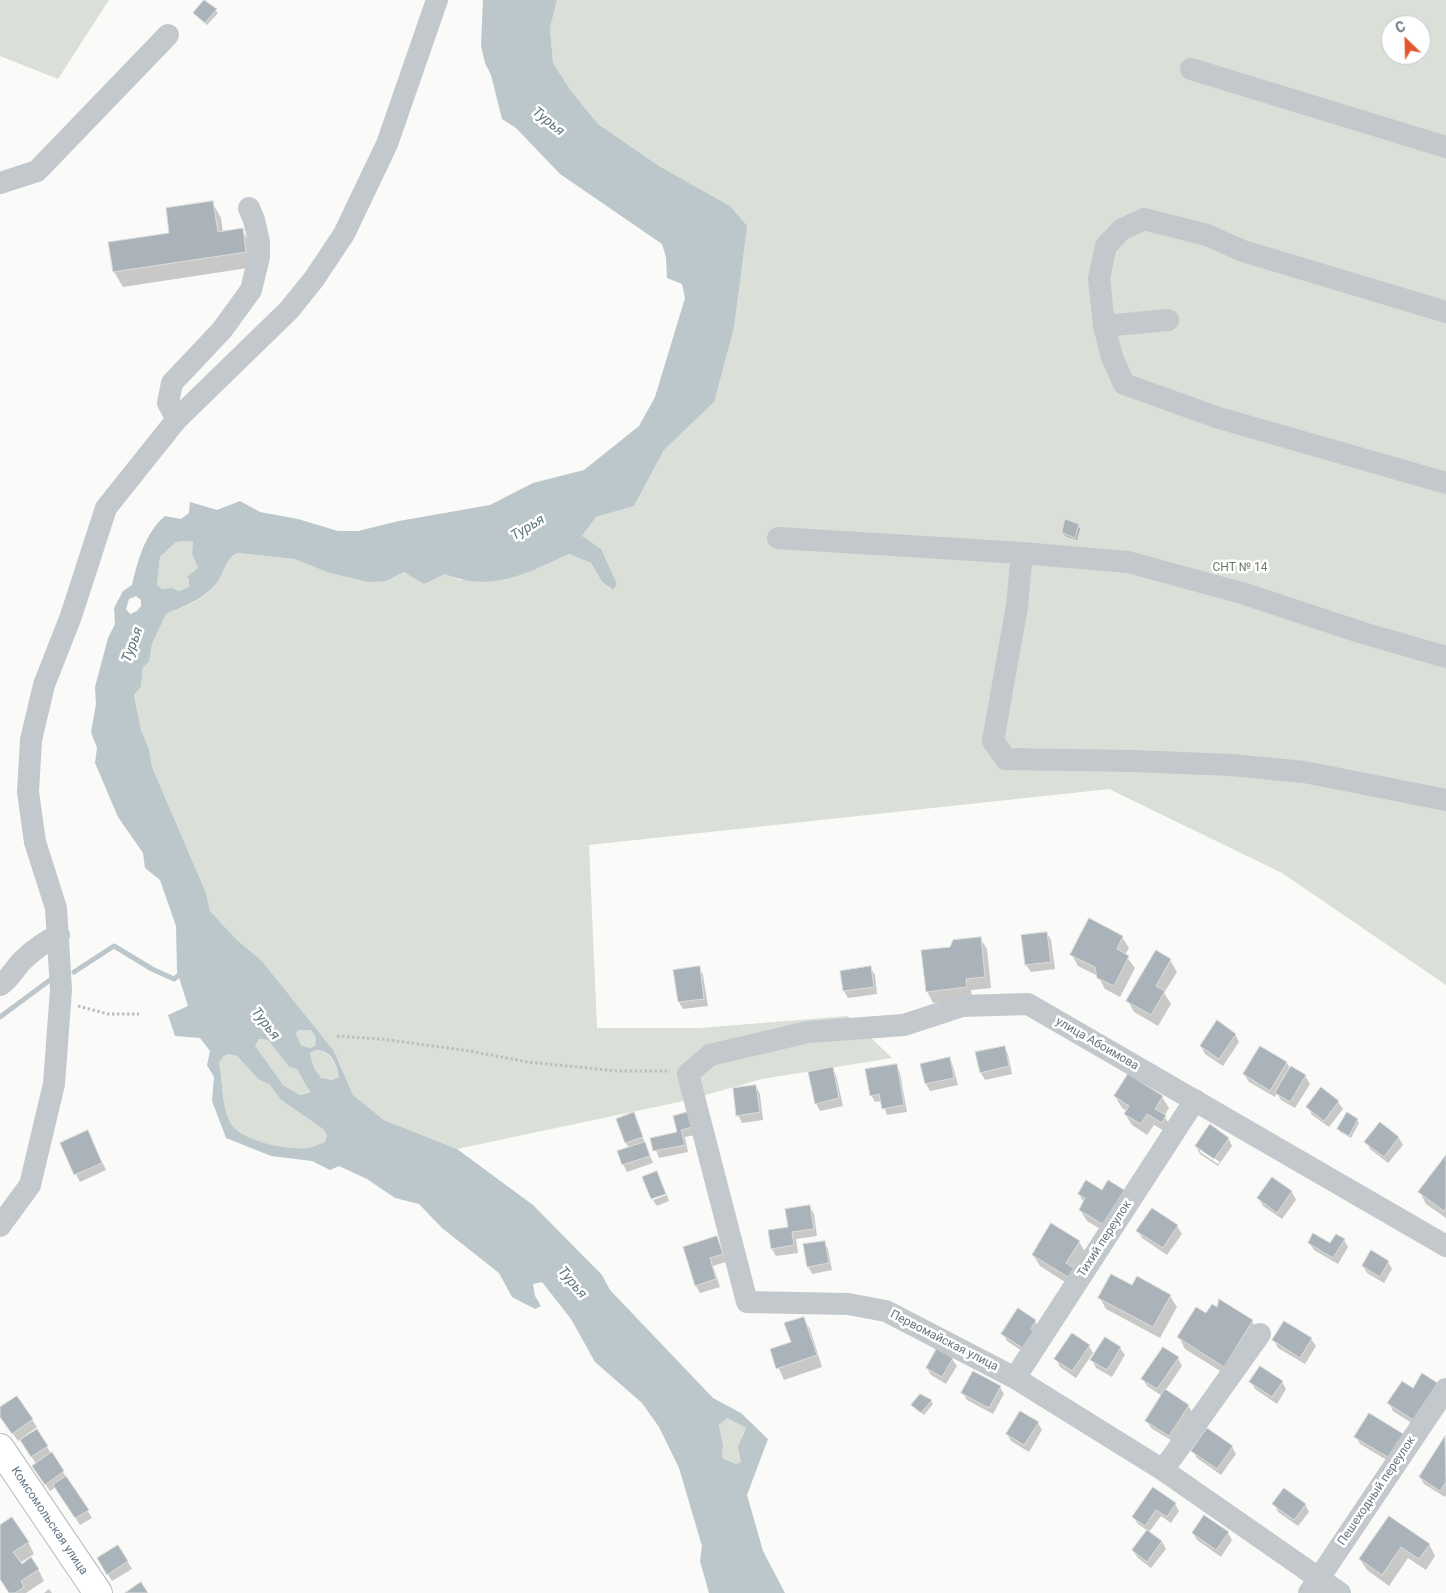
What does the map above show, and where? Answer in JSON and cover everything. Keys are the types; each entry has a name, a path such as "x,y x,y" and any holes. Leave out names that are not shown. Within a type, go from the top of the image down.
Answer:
{"main road":[{"name":"Комсомольская улица","path":"0,1448 98,1593"}],"street":[{"path":"0,1226 30,1185 54,1084 60,1004 59,936 56,908 35,842 28,792 31,740 44,685 71,616 106,508 177,419 289,310 314,280 344,234 387,144 436,0"},
{"path":"0,183 37,172 168,35"},
{"path":"1191,69 1446,147"},
{"path":"177,419 168,404 172,383 222,330 251,290 259,257 259,242 249,208"},
{"path":"1446,312 1243,251 1207,235 1144,219 1121,230 1106,246 1099,278 1104,326 1112,357 1124,384 1219,418 1446,483"},
{"path":"1104,326 1168,320"},
{"path":"778,538 1022,553 1128,562 1245,594 1363,633 1446,657"},
{"path":"1022,553 1017,606 993,741 1006,759 1133,761 1304,772 1446,800"},
{"path":"0,985 6,981 22,960 49,940 59,936"},
{"name":"улица Абоимова","path":"688,1074 710,1055 808,1032 904,1025 962,1006 1028,1004 1446,1246"},
{"name":"Первомайская улица","path":"688,1074 747,1302 848,1304 886,1311 1015,1378 1163,1470 1314,1586 1340,1593"},
{"name":"Тихий переулок","path":"1015,1378 1195,1100"},
{"path":"1163,1470 1260,1334"},
{"name":"Пешеходный переулок","path":"1314,1586 1446,1389"}],"path":[{"path":"60,1004 86,1007 108,1014 139,1014"},
{"path":"336,1036 380,1039 464,1050 528,1062 617,1071 662,1070 688,1074"}],"green space":[{"path":"0,0 109,0 58,79 0,56"},
{"name":"СНТ № 14","path":"557,0 1446,0 1446,985 1282,873 1109,789 589,845 597,1028 700,1028 848,1016 892,1058 762,1079 688,1100 457,1149 384,1120 353,1095 334,1051 262,961 237,940 210,911 206,893 152,767 149,749 141,730 134,695 141,687 143,667 149,662 152,644 166,614 180,609 211,590 219,580 230,559 238,553 294,559 327,572 386,581 404,572 424,583 445,574 460,580 539,568 569,554 591,563 602,582 612,590 617,584 582,536 596,517 634,506 664,450 714,402 730,206 659,166 598,124 571,91 553,63 550,28"},
{"path":"176,542 193,542 192,554 198,568 189,579 189,587 179,591 172,588 162,589 157,585 160,557"},
{"path":"298,1030 311,1030 316,1038 315,1046 310,1048 301,1045 296,1034"},
{"path":"259,1039 268,1040 289,1067 297,1069 310,1091 300,1095 283,1085 258,1052 255,1046"},
{"path":"315,1050 329,1055 339,1077 332,1080 321,1079 314,1068 310,1052"},
{"path":"229,1054 237,1056 259,1080 269,1084 281,1100 323,1129 327,1135 325,1142 307,1148 276,1146 253,1139 235,1129 230,1122 225,1108 219,1062 224,1056"},
{"path":"727,1418 746,1428 743,1434 741,1462 736,1464 722,1458 723,1445 719,1425"}],"water":[{"name":"Турья","path":"483,0 557,0 550,28 553,63 571,91 598,124 659,166 730,206 747,226 734,327 714,402 664,450 634,506 596,517 582,536 601,549 617,584 613,590 602,582 591,563 569,554 524,574 509,578 478,582 445,574 424,584 404,572 386,581 368,582 327,572 294,559 238,553 230,559 219,580 211,590 193,602 166,614 152,644 149,662 143,667 141,687 134,695 141,730 149,749 152,767 206,893 210,911 237,940 262,961 334,1051 353,1095 384,1120 457,1149 533,1205 602,1275 610,1290 713,1398 741,1413 768,1439 747,1495 763,1551 785,1593 709,1593 700,1561 702,1546 679,1468 659,1427 642,1403 595,1362 571,1319 542,1282 533,1284 535,1296 541,1306 535,1309 512,1297 499,1273 442,1228 419,1204 395,1198 367,1179 339,1166 330,1170 312,1161 271,1156 226,1138 212,1101 214,1077 207,1065 210,1051 200,1038 175,1036 168,1015 188,1006 177,971 176,926 160,880 145,868 143,853 118,817 95,763 97,748 91,732 96,704 95,687 108,638 115,624 114,608 123,591 132,585 147,539 152,530 165,516 181,519 189,513 190,502 217,510 240,501 260,512 298,519 338,531 358,531 399,521 490,505 533,483 584,470 639,426 655,397 685,298 682,284 667,278 666,257 662,244 560,174 516,128 502,119 491,75 485,63 481,46","holes":["176,542 193,542 192,554 198,568 187,577 189,579 189,587 179,591 172,588 162,589 157,585 160,557","136,596 141,600 141,606 137,611 130,614 126,609 129,599","298,1030 311,1030 316,1038 315,1046 310,1048 301,1045 296,1034","259,1039 268,1040 289,1067 297,1069 310,1092 300,1095 283,1085 255,1046","315,1050 321,1051 332,1058 339,1077 332,1080 321,1078 314,1068 310,1053","229,1054 237,1056 259,1080 269,1084 281,1100 323,1129 327,1135 325,1142 307,1148 276,1146 253,1139 235,1129 230,1122 225,1108 219,1062 224,1056","727,1418 746,1428 738,1447 741,1462 736,1464 722,1458 723,1445 719,1425"]}],"building":[{"path":"204,0 217,9 205,23 193,13"},
{"path":"213,201 218,232 243,228 246,252 113,272 108,242 169,233 166,208"},
{"path":"1065,519 1079,524 1075,538 1062,533"},
{"path":"1089,918 1123,936 1117,949 1129,956 1114,986 1097,978 1095,967 1070,955"},
{"path":"1047,932 1051,962 1025,965 1021,935"},
{"path":"981,937 985,977 966,979 967,987 926,992 921,950 950,947 953,940"},
{"path":"1156,950 1171,959 1156,986 1165,991 1151,1015 1126,1001"},
{"path":"700,966 704,999 678,1002 673,970"},
{"path":"871,966 874,987 843,991 840,971"},
{"path":"1217,1020 1236,1034 1219,1059 1200,1046"},
{"path":"1005,1046 1009,1066 980,1073 975,1052"},
{"path":"1260,1046 1287,1062 1270,1091 1243,1074"},
{"path":"950,1057 954,1078 925,1084 920,1064"},
{"path":"897,1064 904,1105 882,1109 879,1094 870,1096 865,1069"},
{"path":"1291,1066 1306,1075 1290,1102 1275,1093"},
{"path":"833,1067 839,1098 815,1104 808,1072"},
{"path":"1128,1074 1163,1096 1155,1109 1166,1115 1162,1123 1147,1114 1141,1124 1124,1114 1129,1106 1114,1096"},
{"path":"756,1085 760,1112 736,1116 733,1088"},
{"path":"1321,1087 1339,1101 1324,1121 1306,1107"},
{"path":"692,1111 696,1126 681,1130 685,1145 653,1151 650,1138 677,1132 673,1116"},
{"path":"634,1112 643,1137 625,1143 616,1119"},
{"path":"1347,1112 1358,1119 1349,1136 1337,1129"},
{"path":"1380,1122 1399,1137 1384,1157 1364,1142"},
{"path":"1210,1124 1229,1138 1214,1159 1195,1146"},
{"path":"88,1130 102,1163 74,1175 60,1143"},
{"path":"645,1142 650,1156 622,1165 617,1151"},
{"path":"1446,1155 1446,1208 1444,1211 1418,1192"},
{"path":"657,1171 666,1194 651,1199 642,1177"},
{"path":"1272,1177 1292,1191 1277,1213 1257,1198"},
{"path":"1086,1180 1102,1190 1108,1180 1129,1193 1109,1228 1079,1210 1085,1198 1078,1194"},
{"path":"810,1205 814,1229 792,1232 794,1245 771,1249 768,1230 788,1227 785,1209"},
{"path":"1152,1208 1178,1225 1163,1248 1136,1231"},
{"path":"1051,1223 1080,1241 1066,1263 1078,1271 1073,1280 1032,1255"},
{"path":"1313,1233 1330,1243 1336,1234 1345,1239 1333,1258 1308,1243"},
{"path":"717,1236 723,1254 710,1258 716,1279 695,1286 683,1247"},
{"path":"825,1241 829,1263 807,1267 803,1244"},
{"path":"1371,1250 1389,1261 1380,1277 1362,1266"},
{"path":"1111,1274 1132,1285 1137,1276 1171,1295 1153,1327 1098,1298"},
{"path":"1219,1299 1253,1320 1224,1367 1177,1337 1196,1307 1206,1313 1212,1304 1217,1307"},
{"path":"1018,1308 1036,1320 1031,1329 1041,1336 1029,1352 1001,1334"},
{"path":"804,1317 817,1355 776,1369 770,1349 791,1342 784,1323"},
{"path":"1284,1321 1312,1338 1300,1358 1272,1340"},
{"path":"1072,1333 1090,1345 1072,1371 1054,1359"},
{"path":"1105,1337 1121,1347 1107,1370 1090,1360"},
{"path":"1163,1347 1179,1357 1157,1389 1141,1379"},
{"path":"937,1348 953,1358 942,1377 926,1368"},
{"path":"1260,1366 1283,1381 1272,1397 1249,1382"},
{"path":"973,1371 1001,1386 989,1408 961,1393"},
{"path":"1422,1373 1439,1384 1415,1421 1387,1403 1402,1381 1413,1388"},
{"path":"1165,1389 1189,1405 1169,1436 1145,1421"},
{"path":"920,1394 932,1400 921,1413 911,1405"},
{"path":"17,1396 33,1419 12,1434 0,1417 0,1407"},
{"path":"1020,1411 1039,1422 1024,1445 1006,1434"},
{"path":"1369,1413 1405,1435 1391,1459 1354,1437"},
{"path":"1207,1428 1233,1446 1217,1469 1191,1451"},
{"path":"37,1429 48,1446 31,1457 20,1440"},
{"path":"1445,1436 1446,1482 1440,1491 1419,1477"},
{"path":"52,1452 64,1471 45,1485 32,1466"},
{"path":"66,1476 89,1510 75,1518 53,1485"},
{"path":"1153,1487 1176,1503 1167,1517 1156,1510 1145,1526 1132,1517"},
{"path":"1284,1488 1306,1504 1294,1520 1272,1504"},
{"path":"1204,1515 1229,1532 1216,1550 1192,1533"},
{"path":"1389,1516 1430,1544 1419,1559 1401,1547 1382,1575 1359,1559"},
{"path":"12,1517 29,1542 13,1552 22,1564 31,1557 39,1569 21,1581 24,1587 15,1593 9,1593 0,1579 0,1525"},
{"path":"1147,1530 1162,1541 1147,1562 1132,1550"},
{"path":"118,1545 128,1561 107,1575 97,1558"},
{"path":"141,1582 148,1593 125,1593"}],"waterway":[{"path":"74,972 114,946 152,969 174,979 183,972"},
{"path":"0,1017 50,980"}]}
